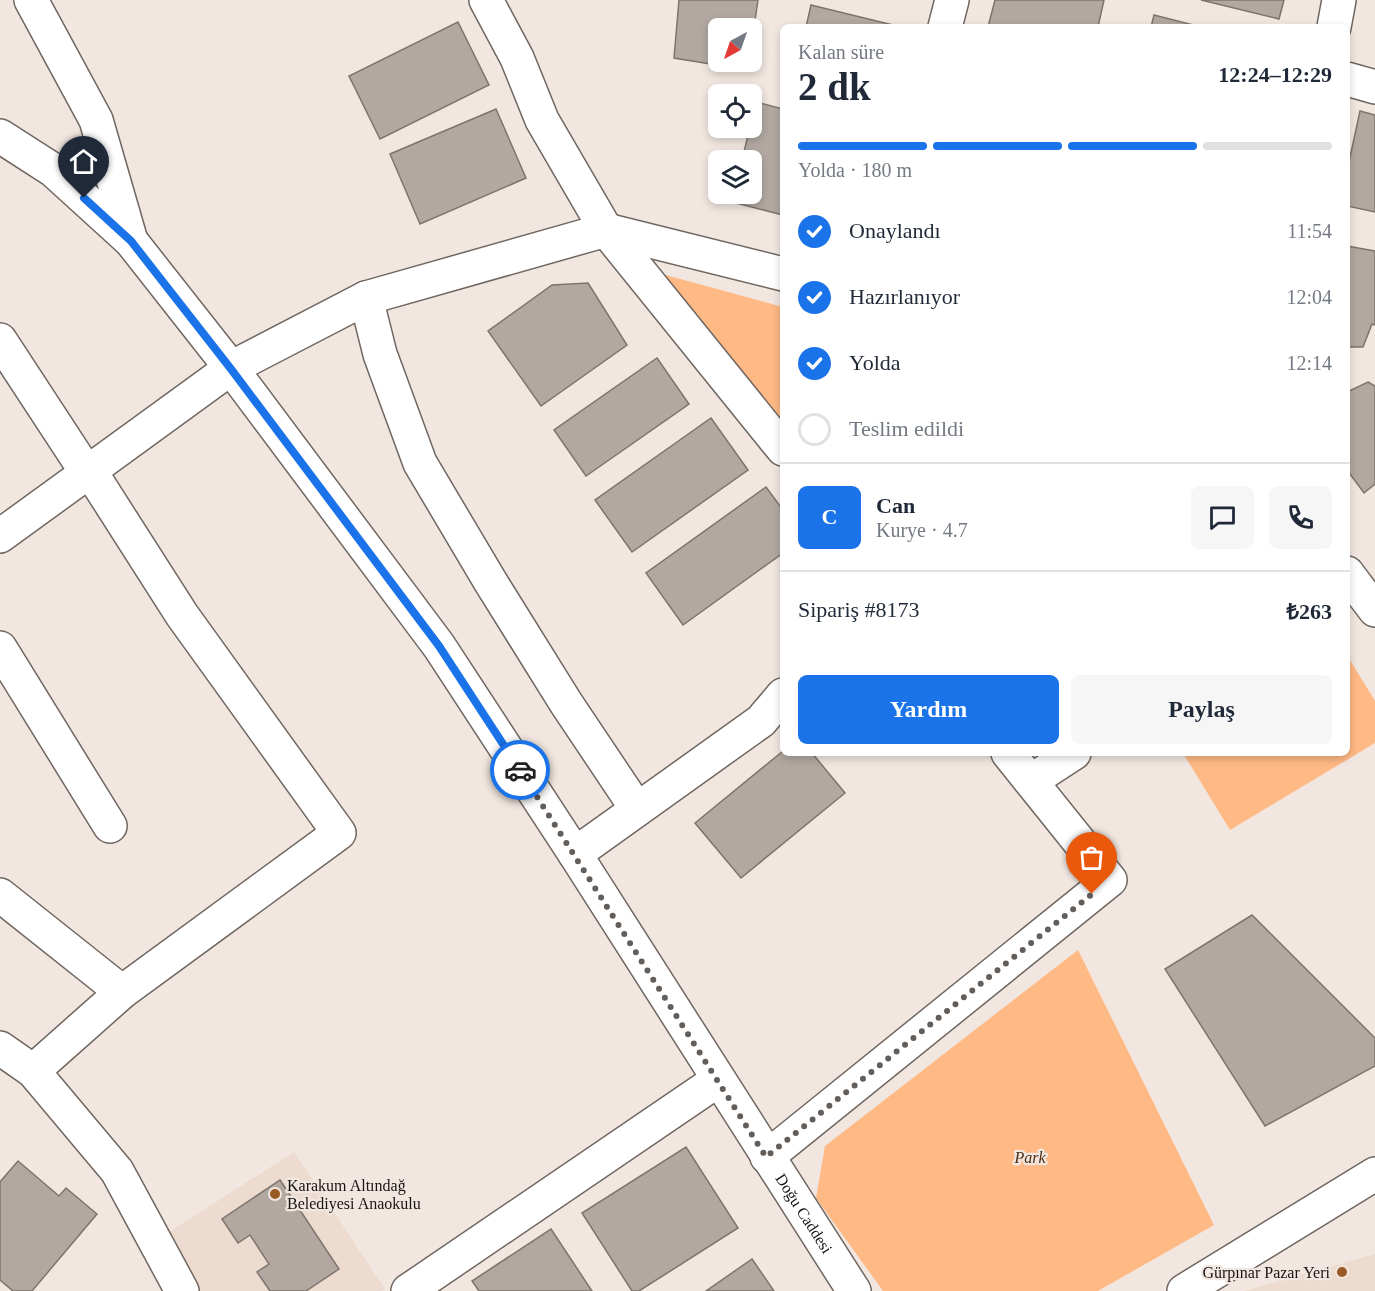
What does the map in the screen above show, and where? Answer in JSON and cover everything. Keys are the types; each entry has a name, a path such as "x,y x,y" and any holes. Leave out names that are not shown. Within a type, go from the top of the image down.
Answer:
{"street":[{"path":"31,0 96,120 131,241"},
{"path":"486,0 517,58 542,120 606,230 780,445"},
{"path":"946,24 952,0"},
{"path":"1335,24 1339,0"},
{"path":"1350,80 1375,87"},
{"name":"Doğu Caddesi","path":"0,136 53,170 131,241 231,369 439,646 575,854 766,1157 854,1291"},
{"path":"0,536 231,369 366,298 606,230 780,273"},
{"path":"366,298 380,354 420,463 566,703 637,809"},
{"path":"0,340 182,615 339,833 122,992 33,1071"},
{"path":"1350,578 1375,610"},
{"path":"0,648 110,826"},
{"path":"575,854 761,721 780,699"},
{"path":"766,1157 1110,880 1010,756"},
{"path":"1031,781 1069,756"},
{"path":"0,895 122,992"},
{"path":"0,1048 33,1071 117,1171 182,1291"},
{"path":"426,1287 718,1080"},
{"path":"1187,1290 1375,1174"}],"shaded area":[{"name":"Karakum Altındağ Belediyesi Anaokulu","path":"294,1152 385,1289 381,1291 199,1291 163,1236"},
{"name":"Gürpınar Pazar Yeri","path":"1375,1254 1375,1291 1244,1291"}],"green space":[{"path":"662,274 780,306 780,420"},
{"path":"1350,660 1375,701 1375,743 1230,830 1185,756 1350,756"},
{"name":"Park","path":"1078,950 1214,1225 1098,1291 883,1291 816,1198 825,1146"}],"building":[{"path":"679,0 758,0 755,18 708,18 708,64 674,58"},
{"path":"995,0 1104,0 1099,24 989,24"},
{"path":"1201,0 1284,0 1279,19"},
{"path":"811,5 889,24 807,24"},
{"path":"1154,15 1189,24 1152,24"},
{"path":"458,22 489,85 380,139 349,76"},
{"path":"762,104 780,108 780,214 740,204 762,204 762,150 744,150 747,138 762,138"},
{"path":"496,109 526,178 420,224 390,154"},
{"path":"1360,111 1375,115 1375,212 1350,207 1350,157"},
{"path":"1350,247 1375,251 1375,325 1372,324 1363,347 1350,347"},
{"path":"588,283 627,345 541,406 488,331 552,285"},
{"path":"657,358 689,404 586,476 554,430"},
{"path":"1368,382 1375,386 1375,484 1364,493 1350,474 1350,391"},
{"path":"711,418 748,470 632,552 595,500"},
{"path":"766,487 780,506 780,555 683,625 646,573"},
{"path":"780,753 780,756 814,756 845,793 741,878 695,823"},
{"path":"1252,915 1375,1038 1375,1066 1265,1126 1165,969"},
{"path":"686,1147 738,1228 639,1291 632,1291 582,1213"},
{"path":"18,1161 59,1196 66,1188 97,1214 32,1291 13,1291 0,1280 0,1182"},
{"path":"280,1180 339,1269 306,1291 270,1291 257,1272 269,1264 250,1235 238,1243 222,1219"},
{"path":"551,1229 592,1291 479,1291 472,1281"},
{"path":"752,1259 774,1291 706,1291"}],"way so far":[{"path":"520,770 766,1157 1092,894"}],"place":[{"name":"Karakum Altındağ Belediyesi Anaokulu","path":"275,1194"},
{"name":"Gürpınar Pazar Yeri","path":"1342,1272"}],"route":[{"path":"84,198 131,241 231,369 439,646 520,770"}]}
